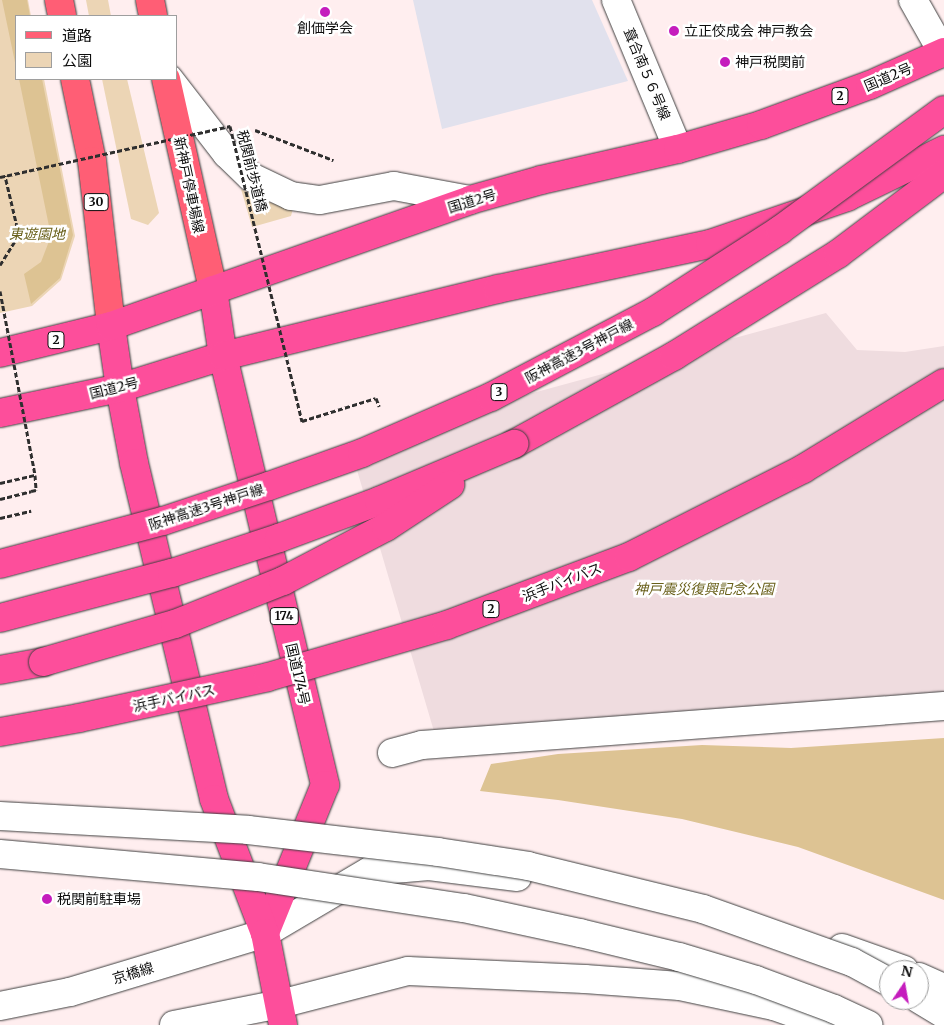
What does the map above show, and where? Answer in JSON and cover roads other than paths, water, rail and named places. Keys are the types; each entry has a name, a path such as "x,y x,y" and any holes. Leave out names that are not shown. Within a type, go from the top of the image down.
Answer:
{"highway":[{"name":"国道2号","path":"0,353 111,326 470,200 541,180 678,149 761,125 870,85 944,52"},
{"name":"阪神高速3号神戸線","path":"0,562 34,556 164,522 362,453 491,397 653,312 780,230 944,110"},
{"name":"国道2号","path":"0,412 120,388 223,356 498,290 710,244 847,197 944,150"},
{"path":"0,670 43,662 175,624 284,581 386,526 514,444 674,356 830,259 944,174"},
{"name":"国道174号","path":"213,290 223,356 325,786 265,933"},
{"path":"111,326 134,463 214,799 265,933 282,1014"},
{"name":"浜手バイパス","path":"0,732 79,718 268,677 447,625 629,557 803,469 944,383"},
{"name":"浜手バイパス","path":"0,749 87,734 273,694 451,642 636,573 812,484 944,402"},
{"path":"0,618 172,573 279,538 379,502 514,444"}],"main road":[{"path":"59,0 62,15"},
{"path":"150,0 153,15"},
{"name":"30","path":"75,80 92,161 111,326"},
{"name":"新神戸停車場線","path":"168,80 213,290"}],"street":[{"name":"葺合南５６号線","path":"616,0 678,149"},
{"path":"913,0 944,52"},
{"path":"169,80 227,154 251,178 291,196 320,200 394,186 470,200"},
{"path":"392,753 422,745 944,706"},
{"path":"0,816 248,830 438,852 528,866 702,909 852,962 879,977"},
{"path":"0,854 258,877 356,890 464,908 580,932 679,957 756,980 834,1009 868,1025"},
{"name":"京橋線","path":"0,1006 70,992 265,933 370,870 429,866 555,882 634,896 815,939 879,961"},
{"path":"174,1025 282,1014 408,971 585,978 680,986 774,1006 828,1025"},
{"path":"929,981 944,988"},
{"path":"929,1005 944,1014"}],"place":[{"name":"創価学会","path":"325,12"},
{"name":"立正佼成会 神戸教会","path":"674,31"},
{"name":"神戸税関前","path":"725,62"},
{"name":"税関前駐車場","path":"47,899"}],"park label":[{"name":"東遊園地","path":"37,234"},
{"name":"神戸震災復興記念公園","path":"704,589"}]}
